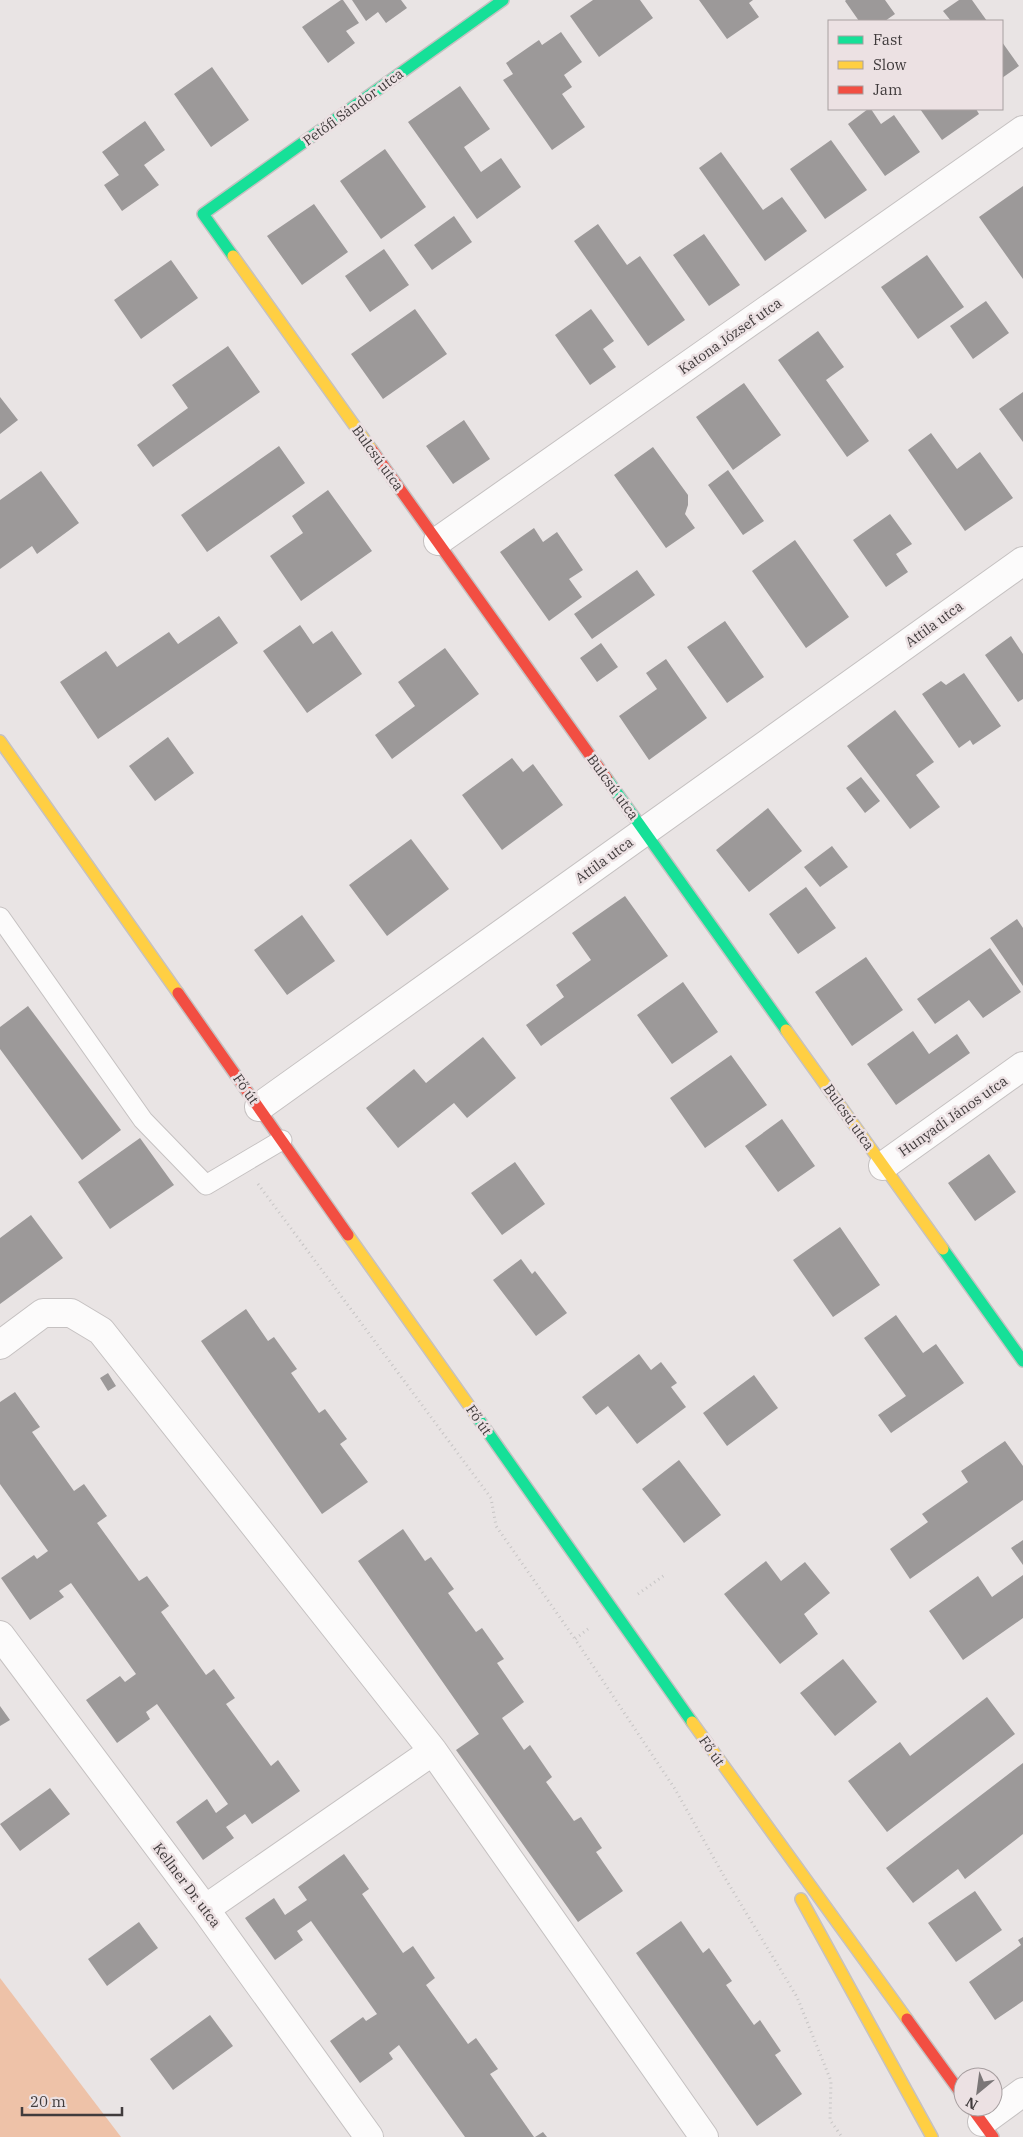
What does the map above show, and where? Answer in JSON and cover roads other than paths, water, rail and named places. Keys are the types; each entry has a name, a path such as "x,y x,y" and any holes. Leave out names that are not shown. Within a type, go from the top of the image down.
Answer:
{"main road":[{"name":"Petőfi Sándor utca","path":"203,214 503,0"},
{"name":"Bulcsú utca","path":"203,214 1023,1361"},
{"name":"Fő út","path":"0,741 745,1797 953,2082"},
{"path":"745,1797 786,1872"},
{"path":"796,1889 932,2137"}],"street":[{"name":"Katona József utca","path":"438,541 1023,130"},
{"name":"Attila utca","path":"259,1106 1023,561"},
{"name":"Hunyadi János utca","path":"883,1166 1023,1066"},
{"path":"0,1345 43,1313 71,1312 101,1331 433,1751 704,2137"},
{"name":"Kellner Dr. utca","path":"0,1635 205,1908 369,2137"},
{"path":"205,1908 433,1751"},
{"path":"982,2122 1023,2092"}],"lane":[{"path":"0,918 143,1120 206,1185 282,1140"}]}
